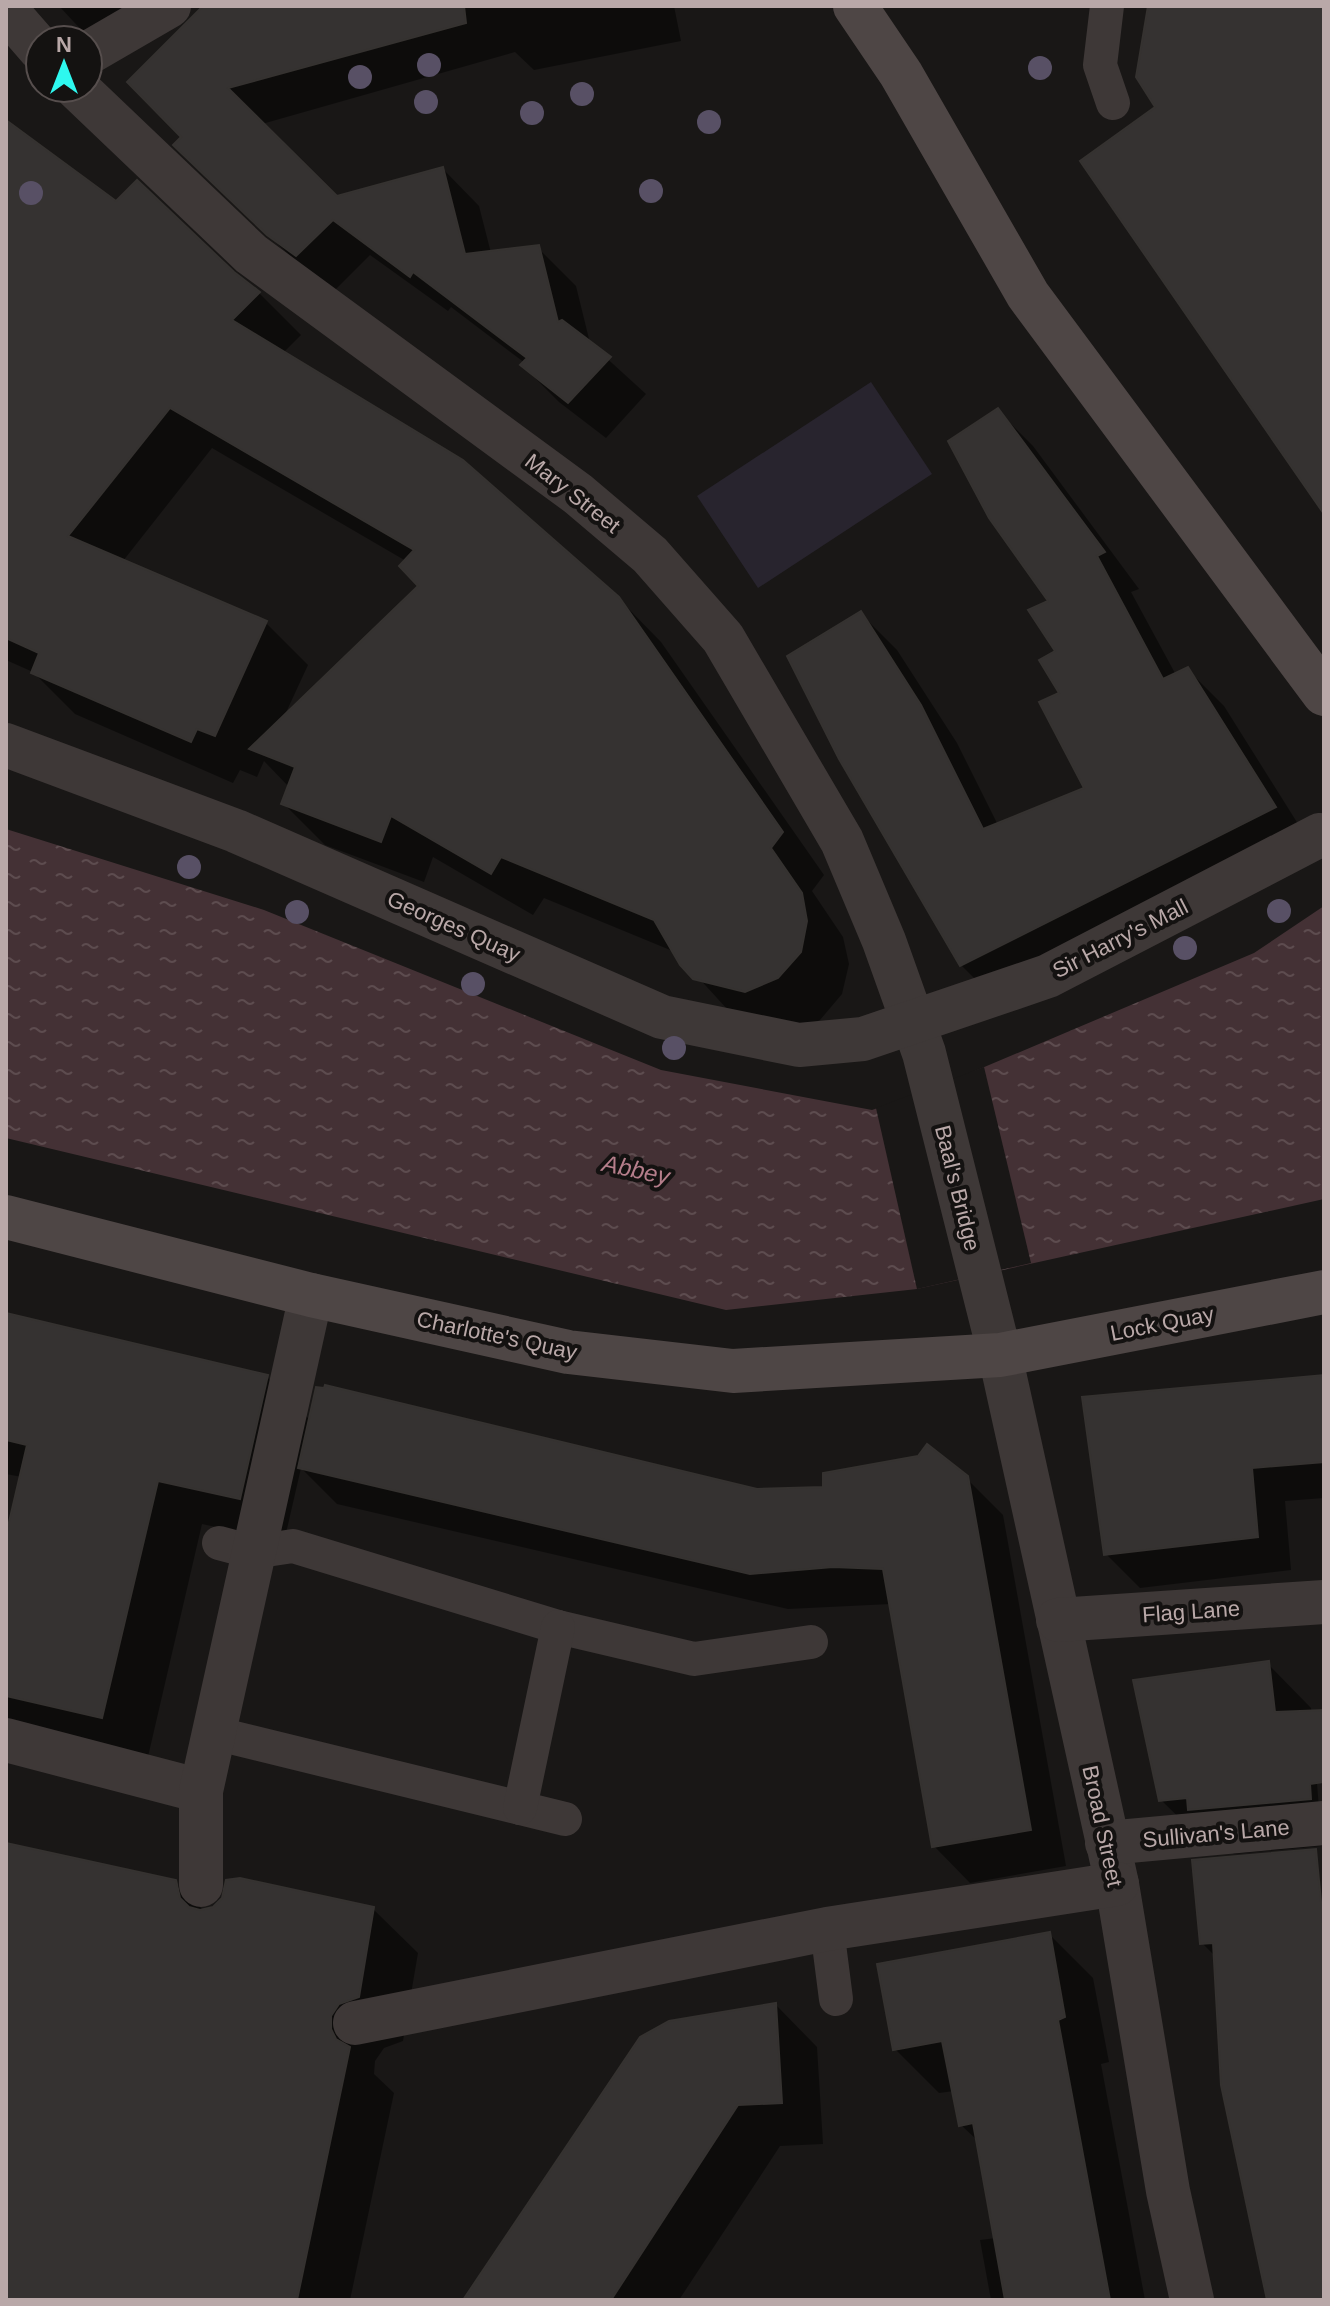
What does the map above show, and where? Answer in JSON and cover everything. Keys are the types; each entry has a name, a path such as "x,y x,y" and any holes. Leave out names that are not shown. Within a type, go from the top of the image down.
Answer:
{"main road":[{"path":"855,6 901,74 1028,295 1324,694"},
{"path":"892,6 901,74"},
{"name":"Charlotte's Quay","path":"6,1217 311,1295 568,1352 733,1371 1000,1355"},
{"name":"Lock Quay","path":"1000,1355 1324,1292"}],"street":[{"path":"104,44 169,6"},
{"path":"6,10 24,31"},
{"name":"Mary Street","path":"94,104 251,254 578,494 650,555 723,638 842,841 884,941 918,1038"},
{"name":"Georges Quay","path":"6,745 236,831 662,1017 799,1045 918,1038"},
{"name":"Sir Harry's Mall","path":"918,1038 1048,976 1320,835"},
{"name":"Baal's Bridge","path":"918,1038 1000,1355"},
{"path":"201,1885 201,1791 214,1733 236,1548 311,1295"},
{"name":"Broad Street","path":"1000,1355 1112,1864 1168,2191 1192,2300"},
{"name":"Flag Lane","path":"1058,1620 1324,1602"},
{"path":"6,1740 201,1791"},
{"name":"Sullivan's Lane","path":"355,2023 827,1929 1112,1864 1324,1823"}],"lane":[{"path":"1107,6 1100,65 1113,103"},
{"path":"236,1548 293,1546 558,1627 694,1659 811,1642"},
{"path":"520,1808 558,1627"},
{"path":"214,1733 565,1819"},
{"path":"827,1929 836,1999"}],"shaded area":[{"path":"871,382 932,474 758,588 697,496"}],"water":[{"name":"Abbey","path":"6,829 264,910 661,1070 872,1110 930,1090 1254,953 1324,906 1324,1199 917,1289 726,1310 6,1138"}],"pier":[{"path":"984,1067 1031,1263 917,1289 876,1108"}],"building":[{"path":"203,6 464,6 466,23 228,88 337,196 443,167 465,254 539,245 558,322 562,320 611,357 568,403 520,365 527,358 413,272 410,277 333,220 296,256 267,235 173,145 181,137 127,82"},
{"path":"1148,6 1324,6 1324,514 1080,161 1155,107 1136,77"},
{"path":"6,120 116,201 137,180 234,272 260,292 232,320 463,460 619,597 783,832 771,848 802,893 807,921 801,952 778,978 745,992 693,979 680,965 654,920 501,857 491,874 391,816 381,842 281,804 295,767 249,749 418,586 399,566 414,550 170,408 68,536 267,621 215,736 197,729 191,742 31,673 39,653 6,638"},
{"path":"998,408 1105,552 1097,556 1163,679 1188,667 1276,807 960,966 839,759 787,656 861,611 921,705 983,829 1084,788 1039,702 1059,693 1039,660 1055,651 1028,610 1048,601 989,518 948,441"},
{"path":"6,1313 268,1375 240,1499 158,1481 102,1718 6,1696 6,1535 27,1445 6,1440"},
{"path":"1324,1375 1324,1462 1252,1468 1258,1537 1104,1555 1082,1397"},
{"path":"325,1385 757,1489 823,1487 823,1473 918,1456 927,1444 968,1476 1031,1830 932,1847 883,1569 833,1567 750,1574 298,1468 316,1387 324,1388"},
{"path":"1269,1661 1275,1712 1324,1710 1324,1782 1310,1784 1311,1799 1188,1810 1187,1798 1159,1801 1133,1680"},
{"path":"6,1843 176,1880 180,1898 189,1907 200,1910 213,1907 222,1898 226,1880 240,1878 374,1907 359,1997 339,2004 331,2016 331,2029 336,2039 350,2047 297,2300 6,2300"},
{"path":"1316,1849 1324,1933 1324,2300 1267,2300 1221,2085 1213,1943 1200,1944 1192,1860"},
{"path":"1050,1932 1065,2017 1058,2020 1110,2300 1005,2300 973,2123 959,2126 942,2041 893,2050 877,1964"},
{"path":"776,2003 782,2103 738,2105 611,2300 463,2300 640,2037 669,2021"}]}
